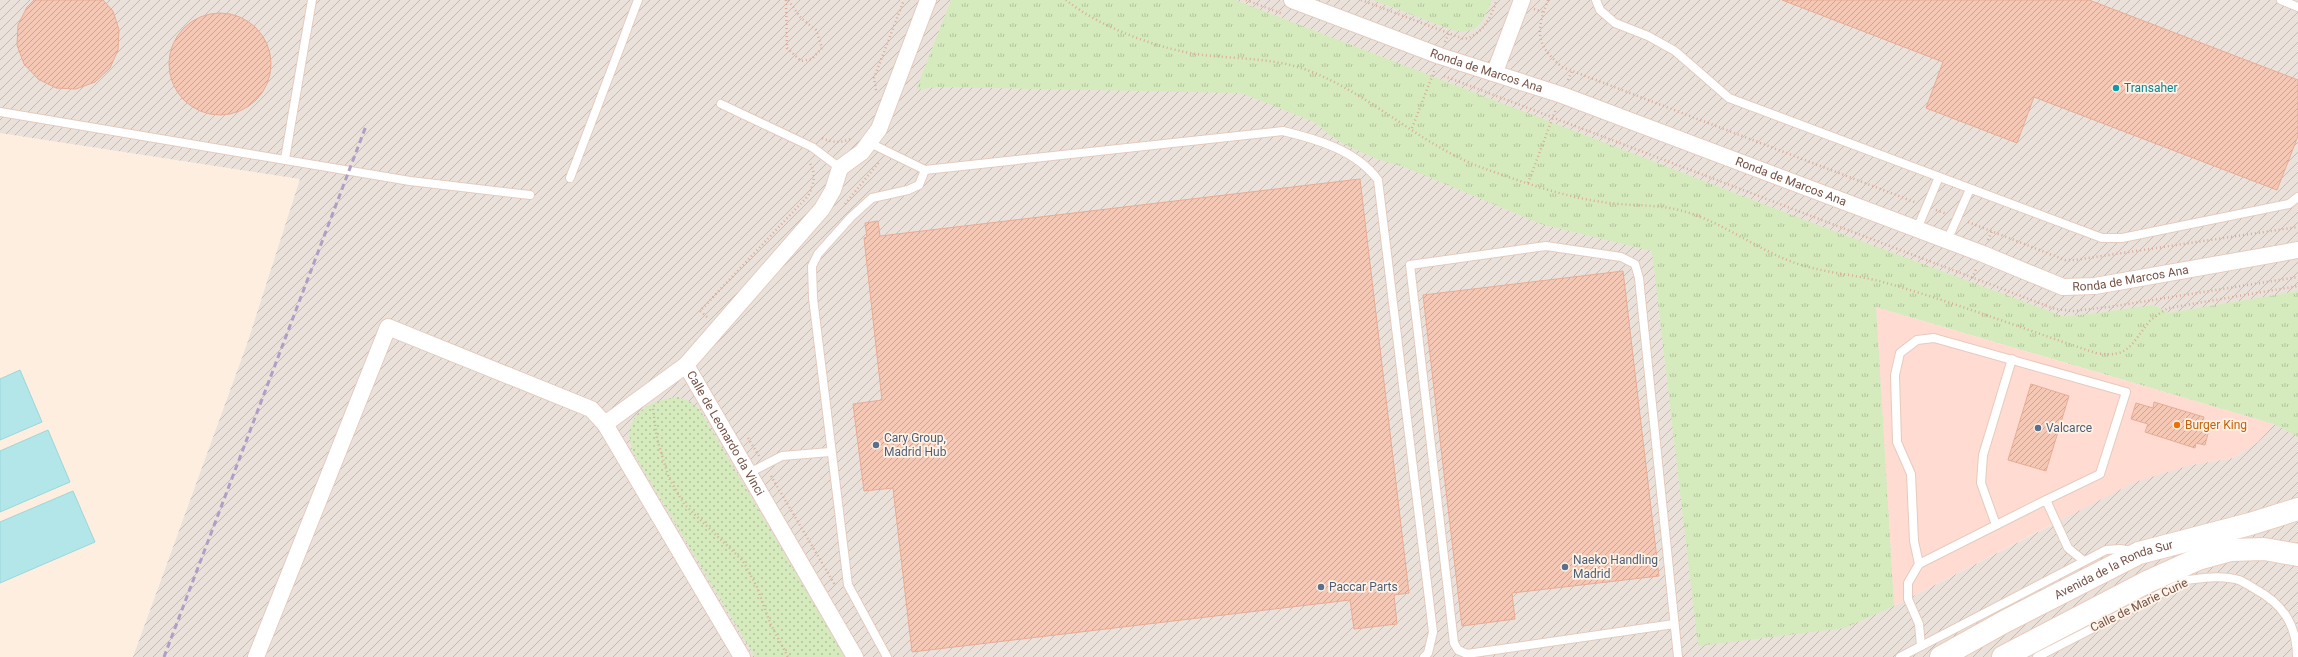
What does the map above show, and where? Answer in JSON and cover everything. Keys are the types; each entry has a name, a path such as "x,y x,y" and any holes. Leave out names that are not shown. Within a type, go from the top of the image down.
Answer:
{"main road":[{"name":"Avenida de la Ronda Sur","path":"1941,657 2011,618 2139,553 2250,524 2298,509"},
{"name":"Avenida de la Ronda Sur","path":"2003,657 2147,582 2198,558 2231,550 2264,549 2298,555"}],"street":[{"path":"686,364 822,209 833,190 840,168 862,152 870,143 879,129 928,0"},
{"name":"Ronda de Marcos Ana","path":"1292,0 1440,56 1495,72 1562,95 1917,229 2063,287 2095,286 2298,250"},
{"path":"1495,72 1522,0"},
{"path":"256,657 388,327 590,409 605,424 742,657"},
{"name":"Calle de Leonardo da Vinci","path":"605,424 686,364 855,657"}],"lane":[{"path":"285,159 312,0"},
{"path":"570,178 638,0"},
{"path":"1596,0 1600,10 1615,23 1648,36 1675,51 1729,98 2102,238 2122,238 2289,204 2298,197"},
{"path":"2281,0 2298,6"},
{"path":"721,104 812,146 840,168"},
{"path":"0,112 410,181 530,195"},
{"path":"870,143 925,170 1283,130 1322,141 1369,168 1378,180 1433,632 1428,653 1424,657"},
{"path":"887,657 848,585 830,452 813,298 812,266 818,254 851,217 872,198 908,190 919,185 925,170"},
{"path":"1917,229 1939,177"},
{"path":"1947,241 1970,189"},
{"path":"1674,624 1467,654 1458,650 1454,643 1410,265 1546,246 1621,257 1635,264 1639,278 1678,657"},
{"path":"1919,564 1914,541 1911,474 1897,442 1895,375 1900,353 1917,340 1934,338 2126,392 2100,474 1919,564 1908,583 1908,599 1919,624 1921,646"},
{"path":"1996,525 1981,483 1983,455 2012,359"},
{"path":"749,473 782,456 830,452"},
{"path":"2046,500 2068,548 2084,561"},
{"path":"1900,657 2106,550 2120,549 2139,553"},
{"name":"Calle de Marie Curie","path":"2037,657 2187,580 2212,577 2239,580 2268,596 2287,615 2297,639 2296,657"}],"path":[{"path":"787,0 802,18 816,30 822,48 812,59 801,60 787,48 787,0"},
{"path":"877,93 874,78 904,0"},
{"path":"1066,0 1094,19 1115,29 1178,51 1237,56 1306,70 1338,84 1412,128 1442,148 1476,165 1528,183 1571,197 1681,211 1706,220 1763,251 1804,266 1883,282 2096,353 2110,356 2120,354 2133,345 2151,320 2168,308 2298,286"},
{"path":"1361,0 1464,39 1474,37 1487,25 1497,0"},
{"path":"1548,0 1540,20 1540,39 1547,54 1562,67 2065,260 2075,260 2298,227"},
{"path":"1412,128 1434,72"},
{"path":"1528,183 1553,118"},
{"path":"817,136 831,142 842,142 856,135"},
{"path":"718,327 700,311 808,196 814,184 814,172 809,161 804,158"},
{"path":"646,393 653,403 657,439 669,478 684,504 743,561 757,587 770,623 788,657"}],"shaded area":[{"path":"0,0 2298,0 2298,657 133,657 247,344 300,179 0,133","holes":["1876,307 2274,424 2258,442 2233,458 2191,465 2135,482 1894,606"]},
{"path":"1876,307 2274,424 2258,442 2233,458 2191,465 2056,522 1894,606"}],"green space":[{"path":"951,0 1235,0 1802,219 2062,316 2091,314 2154,305 2169,313 2298,291 2298,437 2274,424 1876,307 1894,606 1845,628 1698,646 1652,251 1541,224 1402,166 1365,154 1338,141 1312,121 1241,93 936,87 916,90"},
{"path":"1373,0 1492,0 1486,15 1478,26 1468,31 1461,31 1452,30"},
{"path":"678,397 691,402 700,410 845,657 755,657 634,454 630,442 630,431 633,421 638,414 655,402"}],"water":[{"path":"20,370 42,422 0,440 0,379"},
{"path":"48,430 70,482 0,512 0,451"},
{"path":"73,491 95,542 0,583 0,522"}],"building":[{"path":"34,0 103,0 113,11 119,30 118,50 110,68 95,82 76,89 56,88 38,79 24,64 17,45 18,25 27,7"},
{"name":"Transaher","path":"1782,0 2089,0 2298,80 2298,136 2277,190 2034,97 2017,143 1926,108 1943,62"},
{"path":"220,13 240,17 256,28 267,44 271,64 267,84 256,100 240,111 220,115 200,111 184,100 173,84 169,64 173,44 184,28 200,17"},
{"path":"1360,179 1409,593 1394,595 1397,624 1354,629 1350,600 912,652 893,488 864,491 853,404 882,400 864,238 867,237 865,223 878,221 880,236"},
{"path":"1623,271 1659,576 1512,593 1515,619 1462,626 1423,295"},
{"name":"Valcarce","path":"2031,384 2069,396 2046,471 2008,460"},
{"name":"Burger King","path":"2154,402 2204,417 2202,424 2210,426 2205,445 2196,443 2195,448 2145,432 2148,424 2131,419 2136,403 2153,408"}],"railway":[{"path":"164,657 366,126"}],"place":[{"name":"Transaher","path":"2116,88"},
{"name":"Burger King","path":"2177,425"},
{"name":"Valcarce","path":"2038,428"},
{"name":"Cary Group, Madrid Hub","path":"876,445"},
{"name":"Naeko Handling Madrid","path":"1565,567"},
{"name":"Paccar Parts","path":"1321,587"}]}
